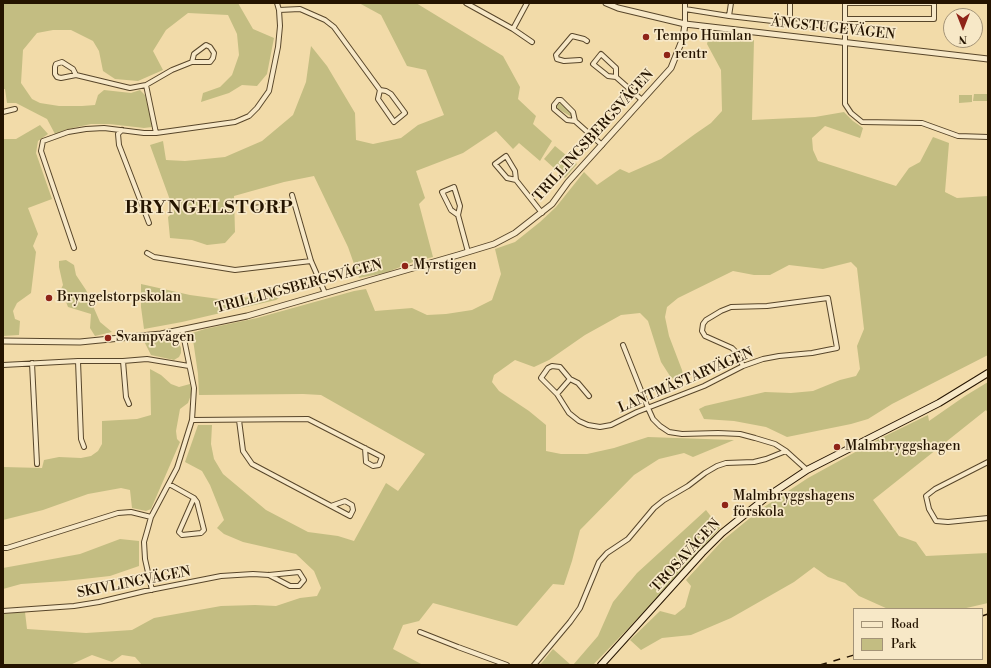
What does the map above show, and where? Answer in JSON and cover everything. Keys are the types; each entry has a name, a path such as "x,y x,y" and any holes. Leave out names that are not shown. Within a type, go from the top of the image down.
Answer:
{"main road":[{"name":"TROSAVÄGEN","path":"601,665 722,533 768,496 807,470 922,412 974,383 988,373"}],"street":[{"path":"74,248 41,151 43,142 68,132 86,129 104,128 156,133 228,123 249,116 257,108 269,91 278,47 280,26 277,3"},
{"path":"468,3 513,29 532,42"},
{"path":"513,29 527,3"},
{"name":"ÄNGSTUGEVÄGEN","path":"606,3 618,8 685,24 988,58"},
{"path":"685,3 685,24"},
{"path":"729,16 731,3"},
{"path":"790,3 790,23"},
{"path":"845,19 934,19 934,3 845,3 845,19 845,104 850,113 862,122 922,123 958,136 988,137"},
{"path":"279,10 300,9 325,20 334,27 380,90 391,94 405,113 394,122 378,99 380,90"},
{"path":"685,9 790,23 845,27"},
{"name":"TRILLINGSBERGSVÄGEN","path":"3,341 80,342 161,334 247,316 494,244 515,233 552,204 568,182 671,68 683,38 685,24"},
{"path":"580,60 564,61 558,59 556,55 572,36 584,39 586,41"},
{"path":"76,75 73,69 62,62 56,64 55,74 57,77 65,78 76,75 130,88 146,85 172,70 192,62 210,62 214,53 210,47 206,45 194,54 192,62"},
{"path":"616,77 616,68 601,54 593,64 608,76 616,77 642,100"},
{"path":"146,85 156,133"},
{"path":"575,121 573,112 561,100 558,100 554,105 554,109 567,120 575,121 602,145"},
{"path":"3,112 15,109"},
{"path":"122,130 118,134 119,145 149,223"},
{"path":"516,180 507,178 495,164 506,156 515,171 516,180 542,213"},
{"path":"458,215 451,210 442,192 454,187 460,206 458,215 468,252"},
{"path":"292,195 311,261 325,293"},
{"path":"253,208 294,203"},
{"path":"147,254 154,257 235,270 311,261"},
{"name":"LANTMÄSTARVÄGEN","path":"589,396 578,383 570,379 560,368 552,366 548,368 540,378 557,394 570,413 579,421 588,425 600,427 611,425 648,408 704,386 743,366 763,359 812,353 837,348 828,298 767,306 731,307 706,320 703,324 702,331 705,336 732,348 738,354 743,366"},
{"path":"152,590 145,559 144,542 151,517 176,468 192,420 194,388 182,329"},
{"path":"623,345 653,419 660,426 669,432 682,434 740,434 775,444 786,451 807,470"},
{"path":"3,365 147,359 189,366"},
{"path":"78,361 81,438 84,447"},
{"path":"123,361 128,404"},
{"path":"32,363 37,464"},
{"path":"557,394 570,379"},
{"path":"192,420 308,419 365,448 382,457 379,465 373,466 366,462 365,448"},
{"path":"239,420 243,451 252,464 331,506 350,516 353,510 352,505 345,501 331,506"},
{"path":"534,665 580,608 599,562 607,553 628,538 654,508 717,466 736,462 754,462 786,451"},
{"path":"988,462 934,489 926,496 929,509 936,521 948,522 988,518"},
{"path":"169,484 194,498 197,502 204,530 201,534 182,535 179,532 194,498"},
{"path":"3,548 118,513 131,512 151,517"},
{"name":"SKIVLINGVÄGEN","path":"3,611 74,606 99,602 221,576 253,574 269,575 298,572 304,580 299,586 290,586 269,575"},
{"path":"420,632 507,665"}],"green space":[{"path":"3,3 238,3 253,29 274,38 267,74 257,86 242,85 229,93 201,102 203,93 220,87 232,75 239,55 237,34 228,15 188,13 166,30 153,51 163,70 138,81 115,79 103,71 99,51 93,41 71,30 53,30 37,33 23,50 21,83 32,99 40,103 59,106 95,105 98,95 104,90 131,93 140,90 145,95 152,127 144,128 109,124 91,124 68,129 55,134 47,119 16,103 7,103 5,89 3,89"},
{"path":"359,3 416,3 503,56 520,87 518,99 536,116 533,124 552,141 540,161 519,143 513,149 496,131 463,153 416,171 425,198 419,204 433,257 413,262 385,273 359,278 348,247 314,176 284,182 234,196 235,232 225,243 207,245 192,240 170,238 168,217 174,211 150,145 163,141 166,160 185,161 225,157 262,141 293,115 306,82 311,46 327,66 355,113 356,140 373,144 401,138 418,125 444,115 426,70 407,66 381,15"},
{"path":"709,36 754,40 752,120 815,117 844,112 863,128 860,138 825,126 812,138 813,150 818,161 896,186 909,168 920,162 933,137 949,143 945,192 957,198 988,196 988,355 892,404 868,419 851,424 787,437 766,427 734,421 704,419 699,409 705,406 765,392 791,393 813,391 840,380 856,376 860,369 857,346 864,329 857,268 851,262 823,269 789,265 770,275 754,275 733,271 678,298 667,307 665,317 669,336 684,379 679,384 670,376 661,362 648,321 640,313 621,315 585,335 549,360 534,367 515,360 494,375 492,382 499,391 529,411 546,425 546,451 561,454 587,454 614,448 648,437 734,440 693,457 684,453 659,459 634,475 580,530 564,585 553,584 517,626 433,603 419,621 403,625 393,649 423,665 142,665 135,657 122,655 112,662 92,655 70,665 3,665 3,614 25,612 27,629 86,633 132,630 154,618 221,606 276,606 300,598 317,596 321,588 314,571 296,554 243,542 224,534 217,528 224,520 210,485 202,471 185,462 198,425 212,425 211,444 214,459 223,474 266,510 308,532 338,536 354,541 386,483 398,491 425,454 321,395 199,395 198,374 192,333 257,318 366,289 375,311 412,308 427,315 446,314 472,310 492,300 501,274 495,249 515,242 540,222 556,207 584,172 597,185 620,169 629,173 661,159 711,123 722,111 721,70 707,44"},
{"path":"974,94 988,94 988,101 973,101"},
{"path":"959,95 972,95 972,102 959,103"},
{"path":"562,102 572,117 556,108 557,105"},
{"path":"40,125 48,134 38,141 36,153 52,199 28,208 38,234 33,246 36,252 31,293 17,303 13,311 15,319 20,321 19,335 3,336 3,139 16,139"},
{"path":"555,146 577,164 565,178 544,159"},
{"path":"66,260 74,265 76,275 86,290 100,322 112,332 95,336 90,328 91,314 68,307 61,289 63,285 59,267 59,261"},
{"path":"141,284 190,295 219,299 255,297 275,294 280,295 280,297 276,300 182,322 144,329 141,307"},
{"path":"171,338 178,341 181,348 179,357 174,360 151,355 144,341"},
{"path":"150,369 161,375 171,384 179,387 190,384 192,392 188,403 180,409 176,431 177,439 180,442 151,509 146,511 132,508 130,490 121,488 88,494 43,510 3,520 3,467 42,468 44,460 59,457 81,458 91,456 98,451 102,444 102,421 137,419 151,415"},
{"path":"988,382 988,413 986,410 873,500 899,536 916,542 926,556 988,553 988,603 966,608 886,608 859,596 845,583 828,577 814,567 794,582 731,618 691,635 662,638 641,650 630,640 660,611 675,615 685,607 691,586 686,580 722,541 761,509 808,478 879,439 928,415 929,421"},
{"path":"706,510 720,528 664,591 593,665 573,665 598,636 613,602 637,573"},
{"path":"120,539 139,541 139,566 110,576 21,584 3,589 3,568 80,554"},
{"path":"553,649 571,665 540,665"}],"railway":[{"path":"983,616 988,614"},
{"path":"820,665 853,655"}],"place":[{"name":"Tempo Humlan","path":"646,37"},
{"name":"rentr","path":"667,55"},
{"name":"Myrstigen","path":"405,266"},
{"name":"Bryngelstorpskolan","path":"49,298"},
{"name":"Svampvägen","path":"108,338"},
{"name":"Malmbryggshagen","path":"837,447"},
{"name":"Malmbryggshagens förskola","path":"725,505"}],"district":[{"name":"BRYNGELSTORP","path":"209,209"}]}
